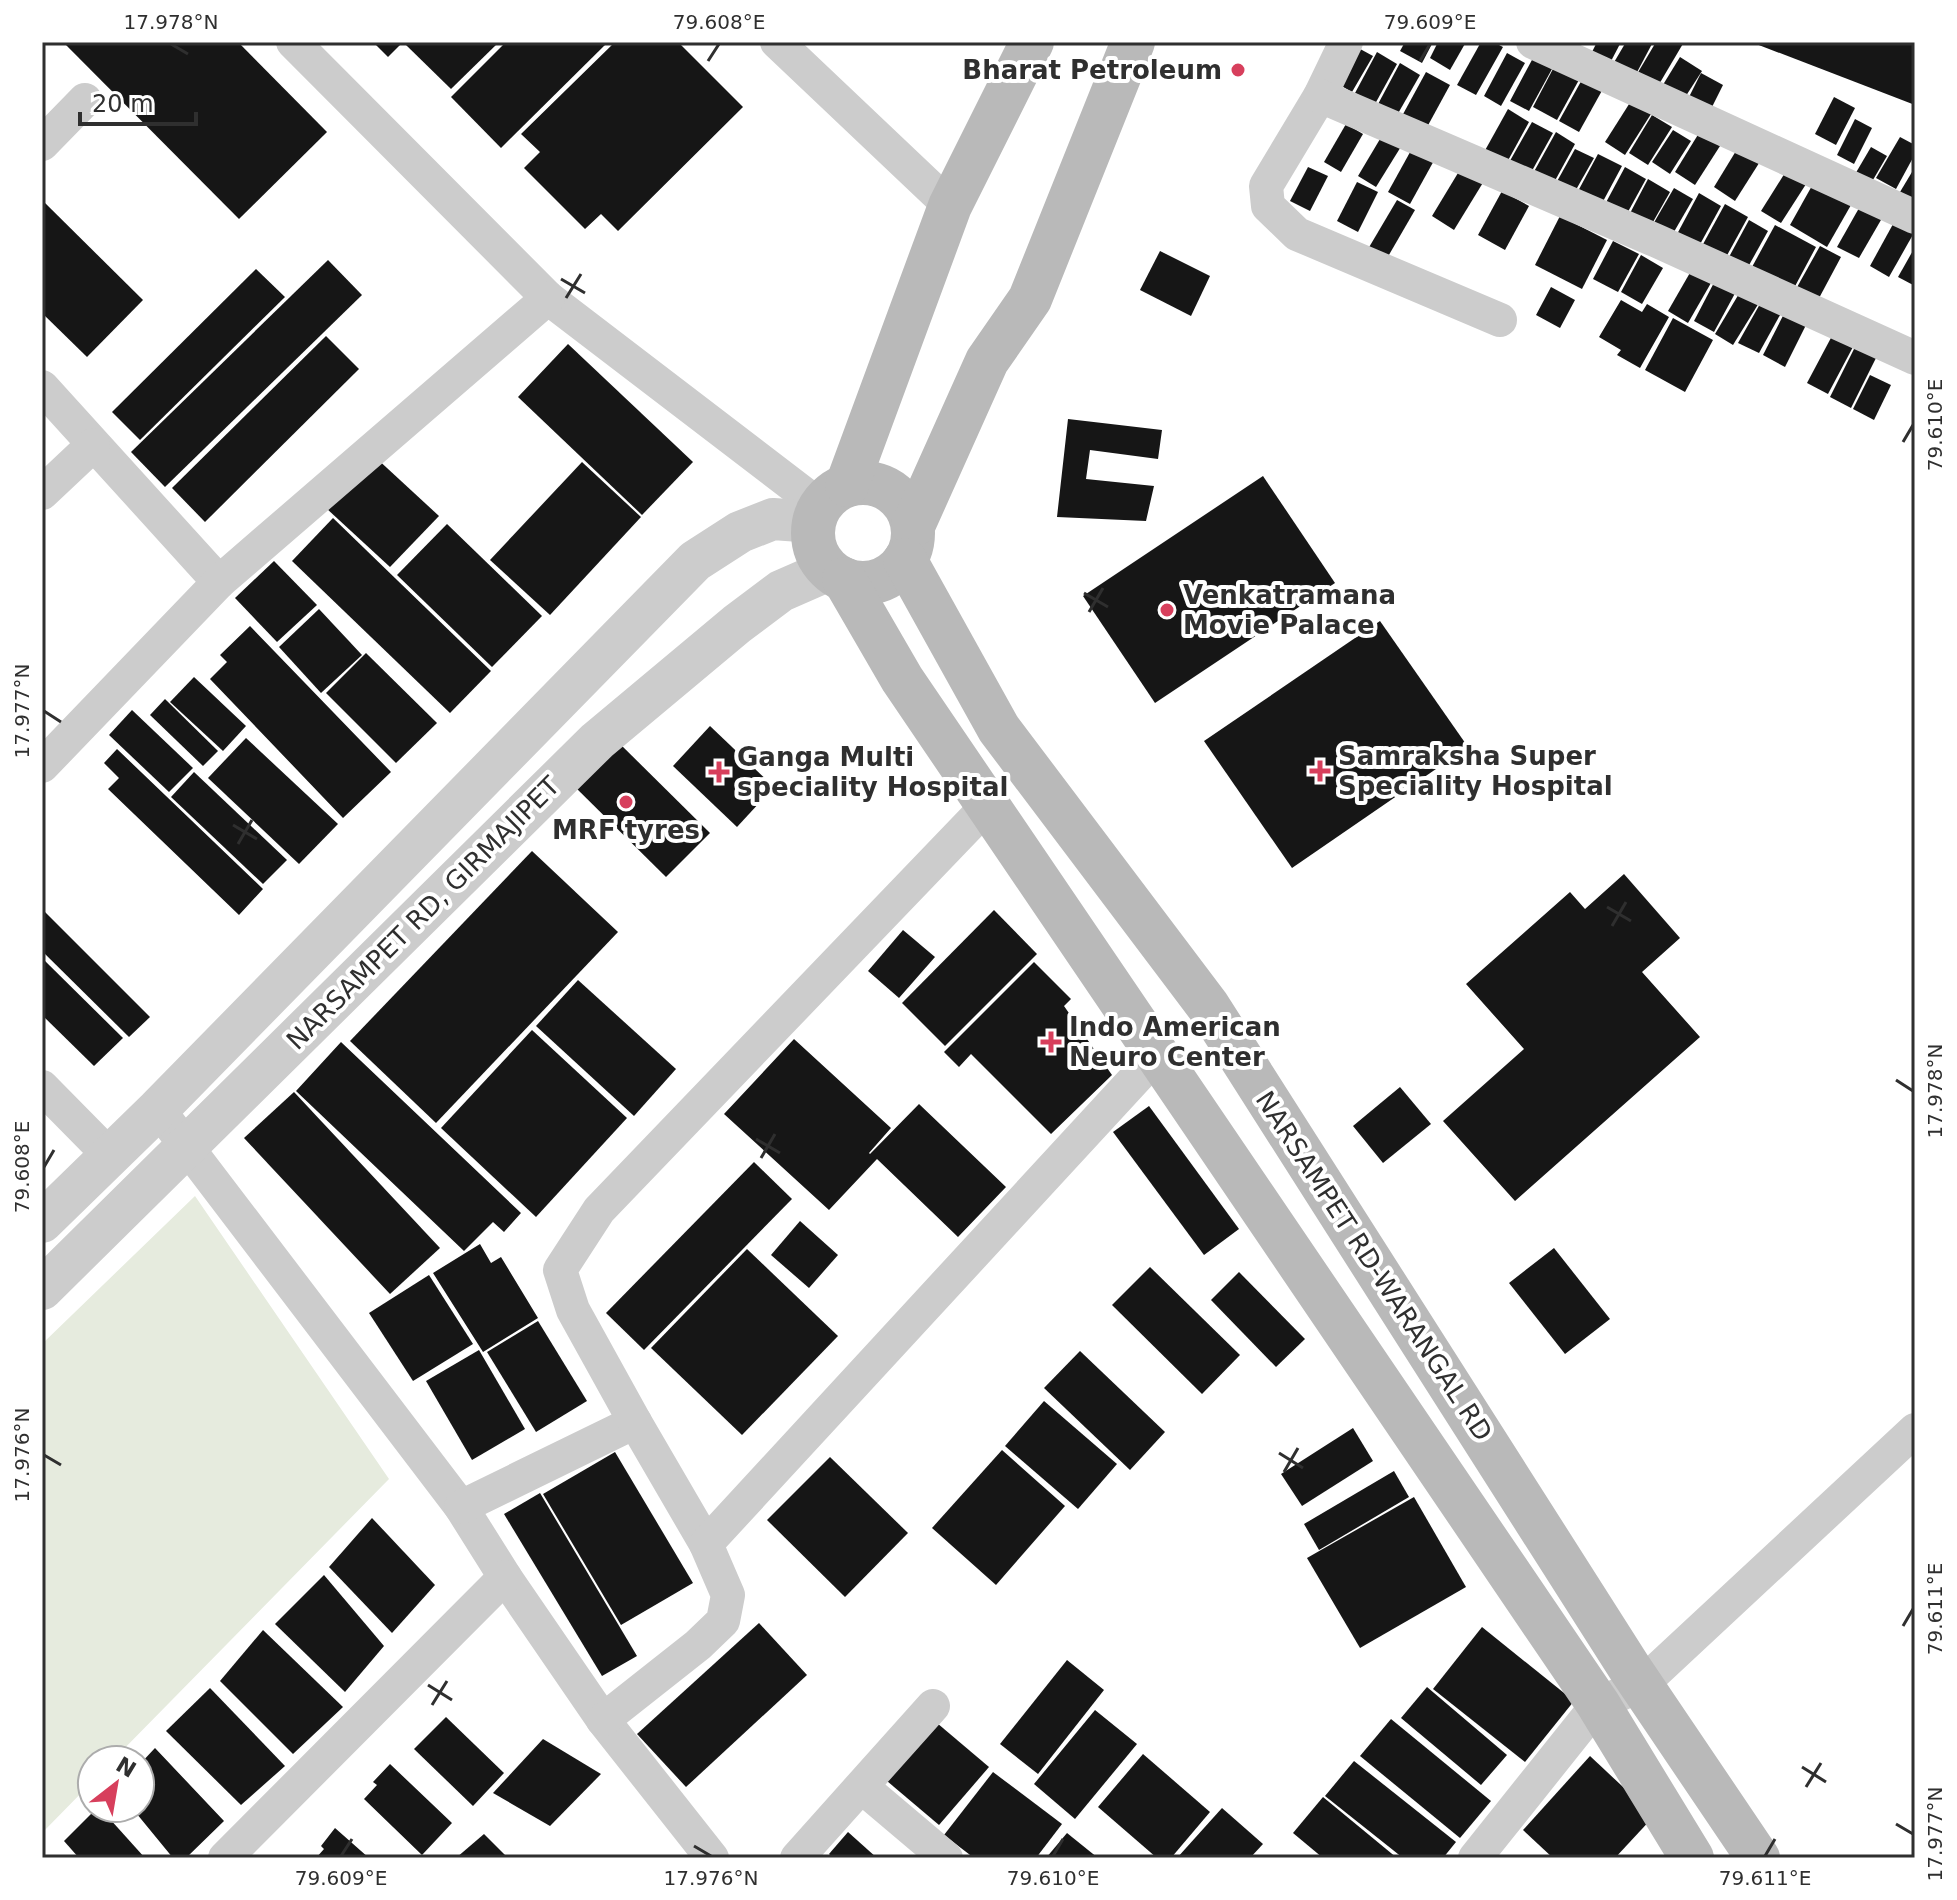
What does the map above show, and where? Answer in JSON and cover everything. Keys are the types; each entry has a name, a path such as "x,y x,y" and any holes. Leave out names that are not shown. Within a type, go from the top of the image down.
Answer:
{"main road":[{"path":"1032,42 950,206 813,539 818,556 836,574 902,679 1598,1704 1692,1858"},
{"path":"836,574 861,583 879,581 894,572 987,361 1030,299 1133,42"},
{"path":"827,504 865,483 882,486 896,495 907,509 909,543"},
{"name":"NARSAMPET RD-WARANGAL RD","path":"909,543 999,729 1208,1006 1641,1685 1758,1858"}],"street":[{"path":"293,42 548,298 827,504"},
{"path":"777,42 950,206"},
{"path":"1346,42 1320,96 1266,186 1268,206 1297,234 1500,320"},
{"path":"1533,42 1915,217"},
{"path":"1320,96 1657,241 1915,358"},
{"path":"42,144 85,100"},
{"path":"42,766 219,582 548,298"},
{"path":"42,387 219,582"},
{"path":"42,493 93,445"},
{"name":"NARSAMPET RD, GIRMAJIPET","path":"42,1222 158,1109 695,561 740,532 827,504"},
{"name":"NARSAMPET RD, GIRMAJIPET","path":"42,1289 597,741 781,591 836,574"},
{"path":"603,1720 698,1645 723,1621 728,1595 706,1544 573,1310 560,1270 599,1210 988,805"},
{"path":"706,1544 1157,1055"},
{"path":"42,1087 109,1155"},
{"path":"158,1109 461,1507 603,1720 712,1858"},
{"path":"461,1507 635,1422"},
{"path":"1475,1858 1598,1704 1641,1685 1915,1430"},
{"path":"225,1858 505,1577"},
{"path":"797,1858 933,1706"},
{"path":"862,1787 946,1858"}],"shaded area":[{"path":"195,1196 389,1479 129,1744 76,1744 76,1798 42,1833 42,1344"}],"building":[{"path":"63,42 238,42 327,132 239,219"},
{"path":"373,42 403,42 388,57"},
{"path":"409,42 499,42 451,89 406,45"},
{"path":"506,42 608,42 501,148 451,97"},
{"path":"615,42 678,42 743,107 618,231 601,214 585,229 524,168 540,152 521,134"},
{"path":"1405,42 1433,42 1422,63 1400,51"},
{"path":"1438,42 1466,42 1450,70 1430,58"},
{"path":"1481,42 1493,42 1503,47 1476,95 1457,85"},
{"path":"1597,42 1621,42 1609,65 1590,56"},
{"path":"1626,42 1653,42 1635,76 1613,64"},
{"path":"1656,42 1684,42 1658,86 1637,74"},
{"path":"1751,42 1915,42 1915,105"},
{"path":"1351,44 1373,56 1352,92 1331,80"},
{"path":"1377,52 1397,64 1375,104 1355,93"},
{"path":"1507,53 1525,63 1501,106 1484,96"},
{"path":"1680,57 1702,71 1682,102 1661,88"},
{"path":"1533,58 1552,69 1529,111 1510,101"},
{"path":"1400,63 1420,75 1396,117 1377,106"},
{"path":"1555,65 1580,78 1557,120 1533,107"},
{"path":"1426,72 1450,85 1426,129 1402,116"},
{"path":"1701,73 1723,85 1709,113 1687,101"},
{"path":"1584,76 1604,87 1579,132 1559,121"},
{"path":"1834,97 1855,108 1836,145 1815,134"},
{"path":"1631,101 1651,114 1625,155 1605,142"},
{"path":"1508,109 1529,122 1505,166 1483,154"},
{"path":"1652,115 1672,127 1648,165 1629,153"},
{"path":"1855,119 1872,128 1854,164 1837,155"},
{"path":"1532,122 1553,133 1528,178 1507,166"},
{"path":"1346,124 1363,134 1341,172 1324,162"},
{"path":"1673,130 1691,141 1670,174 1652,162"},
{"path":"1556,132 1575,144 1551,188 1531,177"},
{"path":"1699,133 1720,146 1695,185 1675,172"},
{"path":"1383,134 1402,145 1376,187 1358,176"},
{"path":"1900,137 1915,145 1915,154 1896,189 1876,178"},
{"path":"1414,145 1436,157 1410,204 1388,192"},
{"path":"1739,146 1761,160 1735,201 1714,187"},
{"path":"1871,147 1887,156 1870,185 1854,176"},
{"path":"1575,149 1594,158 1573,195 1555,185"},
{"path":"1598,154 1622,166 1600,207 1577,193"},
{"path":"1308,167 1328,176 1310,211 1290,201"},
{"path":"1625,167 1646,179 1624,219 1603,208"},
{"path":"1915,167 1915,208 1897,197"},
{"path":"1461,168 1484,181 1454,230 1432,216"},
{"path":"1788,168 1808,181 1781,223 1761,211"},
{"path":"1648,179 1670,192 1649,229 1628,217"},
{"path":"1357,182 1378,192 1358,232 1337,221"},
{"path":"1813,184 1851,205 1827,247 1790,225"},
{"path":"1674,188 1693,199 1671,237 1652,226"},
{"path":"1502,191 1529,206 1505,250 1478,235"},
{"path":"1699,193 1721,206 1698,248 1676,236"},
{"path":"42,200 143,300 87,357 42,313"},
{"path":"1397,200 1415,210 1386,260 1368,249"},
{"path":"1863,201 1885,213 1859,258 1837,247"},
{"path":"1725,204 1748,217 1725,259 1702,246"},
{"path":"1898,215 1915,231 1889,277 1870,266"},
{"path":"1560,216 1607,240 1582,289 1535,265"},
{"path":"1749,220 1768,231 1748,267 1729,257"},
{"path":"1775,225 1816,247 1793,290 1752,267"},
{"path":"1613,241 1639,254 1618,292 1593,279"},
{"path":"1820,246 1841,257 1818,300 1796,289"},
{"path":"1915,247 1915,286 1898,277"},
{"path":"1160,251 1210,276 1191,316 1140,290"},
{"path":"1641,255 1663,268 1642,304 1621,292"},
{"path":"328,260 362,295 165,487 131,452"},
{"path":"1695,264 1715,276 1688,323 1668,311"},
{"path":"256,269 285,297 140,440 112,412"},
{"path":"1718,275 1739,286 1714,332 1694,321"},
{"path":"1551,287 1575,300 1560,328 1536,315"},
{"path":"1743,287 1762,298 1733,345 1715,334"},
{"path":"1765,295 1785,306 1759,353 1738,343"},
{"path":"1621,300 1642,312 1647,304 1669,317 1640,368 1617,355 1621,350 1599,337"},
{"path":"1788,306 1810,317 1785,367 1763,355"},
{"path":"1673,318 1713,340 1685,392 1645,370"},
{"path":"1833,334 1854,345 1828,394 1807,383"},
{"path":"326,336 359,369 205,522 172,488"},
{"path":"568,344 693,462 642,515 518,397"},
{"path":"1855,347 1876,358 1851,408 1830,397"},
{"path":"1870,375 1891,385 1874,420 1853,409"},
{"path":"1068,419 1162,430 1158,459 1090,450 1086,479 1154,486 1146,521 1057,517"},
{"path":"374,456 439,516 390,567 326,508"},
{"path":"582,462 641,517 550,615 490,560"},
{"path":"1263,476 1335,583 1155,703 1083,596"},
{"path":"333,518 491,671 450,713 292,561"},
{"path":"447,524 542,616 492,667 397,575"},
{"path":"274,561 317,605 277,642 235,598"},
{"path":"319,609 362,655 321,693 279,647"},
{"path":"1380,621 1468,747 1292,868 1204,741"},
{"path":"250,626 391,772 343,818 210,679 227,662 220,655"},
{"path":"366,653 437,723 396,763 326,693"},
{"path":"194,677 246,726 223,751 170,702"},
{"path":"165,699 218,751 203,766 150,715"},
{"path":"132,710 193,768 169,792 109,735"},
{"path":"710,726 774,787 737,827 673,766"},
{"path":"246,738 338,824 299,864 208,778"},
{"path":"616,740 710,833 666,877 572,784"},
{"path":"117,749 263,889 239,915 108,789 119,778 104,763"},
{"path":"194,772 287,860 263,884 171,797"},
{"path":"532,851 618,932 436,1123 350,1041"},
{"path":"1624,874 1680,938 1642,972 1700,1037 1515,1201 1443,1121 1524,1049 1466,984 1570,892 1585,909"},
{"path":"42,909 150,1017 129,1037 42,951"},
{"path":"994,910 1037,954 945,1046 902,1003"},
{"path":"903,930 935,957 899,998 868,971"},
{"path":"42,958 123,1038 94,1066 42,1015"},
{"path":"1034,962 1071,999 1064,1006 1112,1075 1051,1134 971,1054 959,1067 944,1052"},
{"path":"578,980 676,1069 634,1116 536,1026"},
{"path":"532,1030 627,1118 536,1217 441,1128"},
{"path":"794,1039 891,1128 870,1154 919,1104 1006,1187 958,1237 877,1159 829,1210 724,1114"},
{"path":"341,1042 521,1213 504,1232 493,1222 464,1251 296,1091"},
{"path":"1400,1087 1431,1124 1383,1163 1353,1126"},
{"path":"294,1092 440,1248 390,1294 244,1138"},
{"path":"1149,1106 1239,1229 1204,1255 1113,1132"},
{"path":"754,1162 792,1199 644,1350 606,1313"},
{"path":"800,1221 838,1255 809,1288 771,1255"},
{"path":"480,1244 491,1263 501,1257 538,1318 483,1352 433,1273"},
{"path":"1554,1248 1610,1319 1565,1354 1509,1283"},
{"path":"747,1249 838,1336 742,1435 651,1348"},
{"path":"1150,1267 1240,1355 1202,1394 1112,1305"},
{"path":"1239,1272 1305,1339 1276,1367 1211,1300"},
{"path":"429,1275 473,1344 413,1381 369,1313"},
{"path":"538,1321 587,1401 536,1432 487,1352"},
{"path":"479,1350 525,1429 472,1460 426,1381"},
{"path":"1080,1351 1165,1432 1130,1470 1044,1388"},
{"path":"1044,1401 1117,1464 1078,1509 1005,1446"},
{"path":"1353,1428 1373,1461 1302,1506 1281,1474"},
{"path":"1002,1450 1065,1506 996,1585 932,1528"},
{"path":"615,1452 693,1583 621,1625 543,1494"},
{"path":"830,1457 908,1533 845,1597 767,1520"},
{"path":"1394,1471 1409,1497 1319,1550 1304,1524"},
{"path":"540,1493 637,1656 602,1676 504,1514"},
{"path":"1414,1497 1466,1587 1360,1648 1307,1558"},
{"path":"372,1518 435,1585 392,1633 329,1567"},
{"path":"324,1575 384,1646 345,1692 275,1624"},
{"path":"759,1623 807,1675 686,1787 637,1734"},
{"path":"1482,1627 1574,1701 1525,1762 1433,1689"},
{"path":"263,1630 343,1707 293,1754 220,1681"},
{"path":"1067,1660 1104,1690 1038,1774 1000,1744"},
{"path":"1427,1687 1507,1755 1481,1785 1401,1718"},
{"path":"210,1688 285,1766 241,1805 166,1731"},
{"path":"1095,1710 1137,1744 1075,1819 1034,1784"},
{"path":"446,1717 504,1773 473,1806 414,1749"},
{"path":"1391,1719 1491,1801 1460,1838 1360,1756"},
{"path":"937,1723 989,1767 939,1825 887,1781"},
{"path":"543,1739 601,1774 550,1826 493,1793"},
{"path":"156,1749 224,1821 186,1858 173,1858 145,1824 156,1824"},
{"path":"1143,1754 1210,1812 1171,1858 1157,1858 1098,1807"},
{"path":"1590,1756 1654,1816 1615,1858 1553,1858 1523,1830"},
{"path":"1354,1761 1456,1842 1443,1858 1403,1858 1325,1796"},
{"path":"390,1764 452,1823 422,1855 364,1799 377,1785 373,1782"},
{"path":"993,1772 1062,1824 1036,1858 974,1858 944,1835"},
{"path":"1323,1797 1397,1858 1323,1858 1293,1833"},
{"path":"1222,1808 1263,1844 1250,1858 1177,1858"},
{"path":"81,1824 114,1824 145,1858 79,1858 64,1841"},
{"path":"335,1828 369,1858 316,1858"},
{"path":"848,1832 877,1858 833,1858 829,1854"},
{"path":"1067,1833 1098,1858 1046,1858"},
{"path":"484,1834 508,1858 456,1858"}],"place":[{"name":"Bharat Petroleum","path":"1238,70"},
{"name":"Venkatramana Movie Palace","path":"1167,610"},
{"name":"Samraksha Super Speciality Hospital","path":"1320,771"},
{"name":"Ganga Multi speciality Hospital","path":"719,772"},
{"name":"MRF tyres","path":"626,802"},
{"name":"Indo American Neuro Center","path":"1051,1042"}]}
